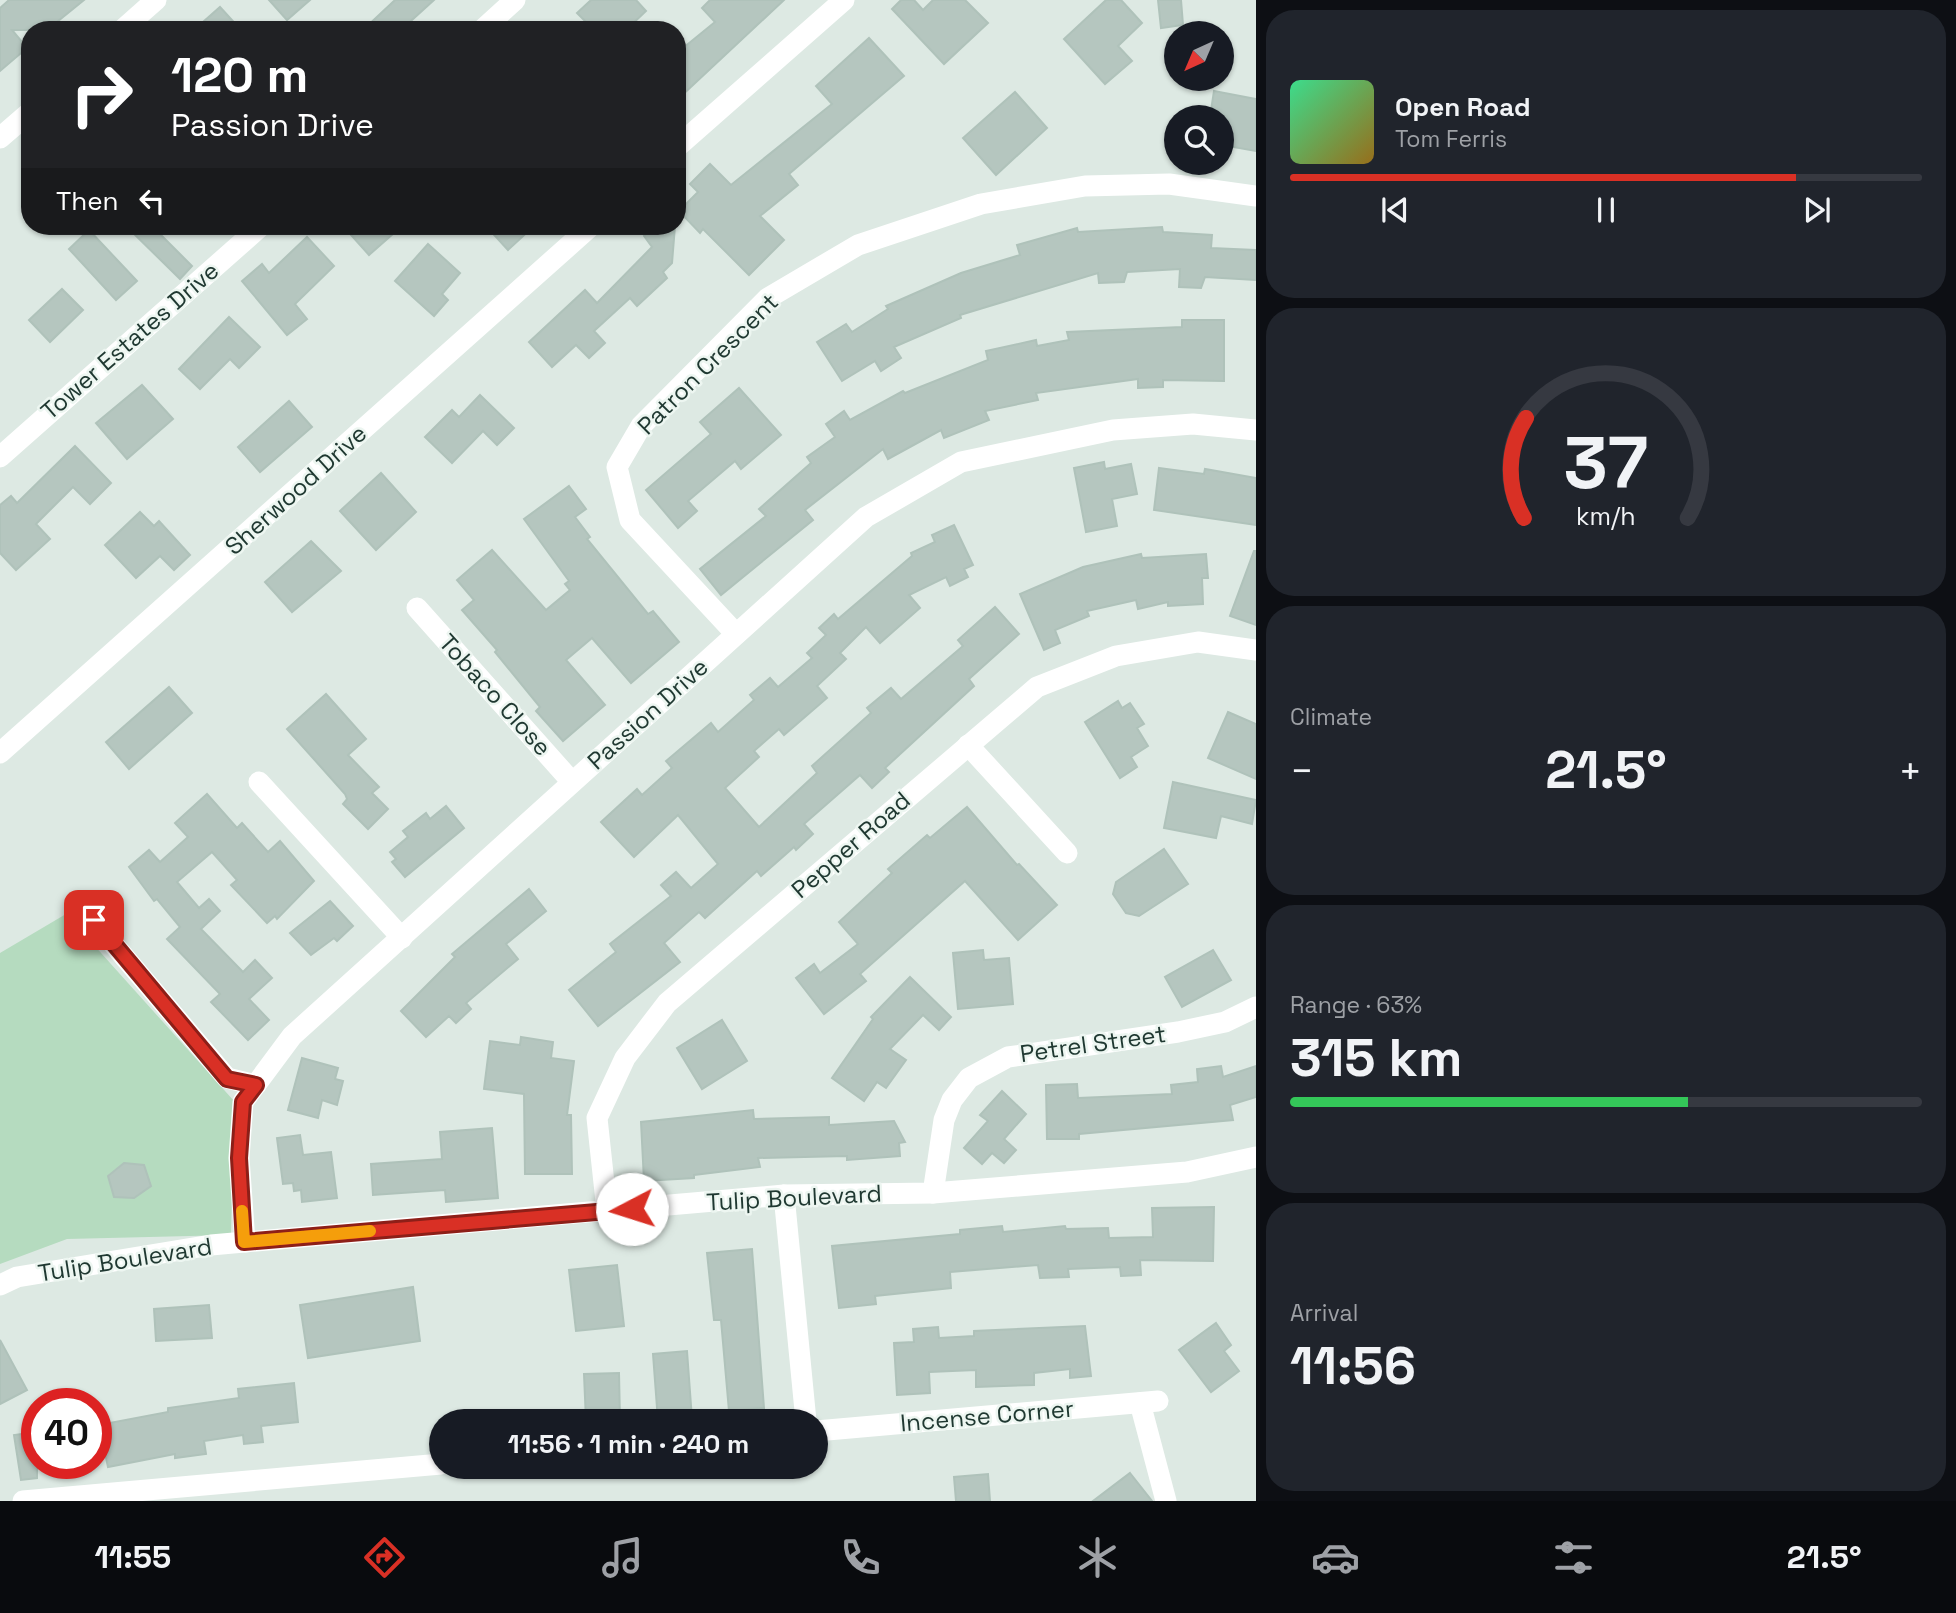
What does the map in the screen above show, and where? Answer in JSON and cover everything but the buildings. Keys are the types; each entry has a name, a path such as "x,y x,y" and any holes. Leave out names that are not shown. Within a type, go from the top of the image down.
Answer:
{"street":[{"path":"132,21 156,0"},
{"path":"492,21 515,0"},
{"path":"686,139 844,0"},
{"path":"0,138 21,120"},
{"name":"Patron Crescent","path":"736,634 630,520 617,467 641,426 768,298 858,245 981,204 1097,185 1169,184 1256,196"},
{"name":"Tower Estates Drive","path":"0,457 251,235"},
{"name":"Sherwood Drive","path":"0,753 581,235"},
{"name":"Passion Drive","path":"244,1242 239,1158 243,1102 292,1036 866,517 961,461 1113,430 1193,424 1256,430"},
{"name":"Tobaco Close","path":"417,608 572,782"},
{"name":"Pepper Road","path":"607,1211 597,1118 625,1058 667,1003 1037,687 1116,656 1198,642 1256,650"},
{"path":"968,745 1067,853"},
{"path":"259,782 402,938"},
{"path":"77,901 227,1079 256,1085"},
{"name":"Petrel Street","path":"933,1193 944,1120 953,1100 969,1078 1008,1057 1178,1032 1225,1022 1256,1007"},
{"name":"Tulip Boulevard","path":"0,1285 17,1277 244,1242 784,1195 933,1193 1187,1172 1256,1157"},
{"path":"784,1195 805,1409"},
{"name":"Incense Corner","path":"828,1431 1149,1402 1166,1501"},
{"path":"23,1501 429,1465"}],"green space":[{"path":"66,914 234,1101 231,1235 67,1239 0,1264 0,953"}],"slow traffic":[{"path":"242,1211 244,1242 370,1231"}],"route":[{"path":"94,920 227,1079 256,1085 243,1102 239,1158 244,1242 632,1209"}]}
